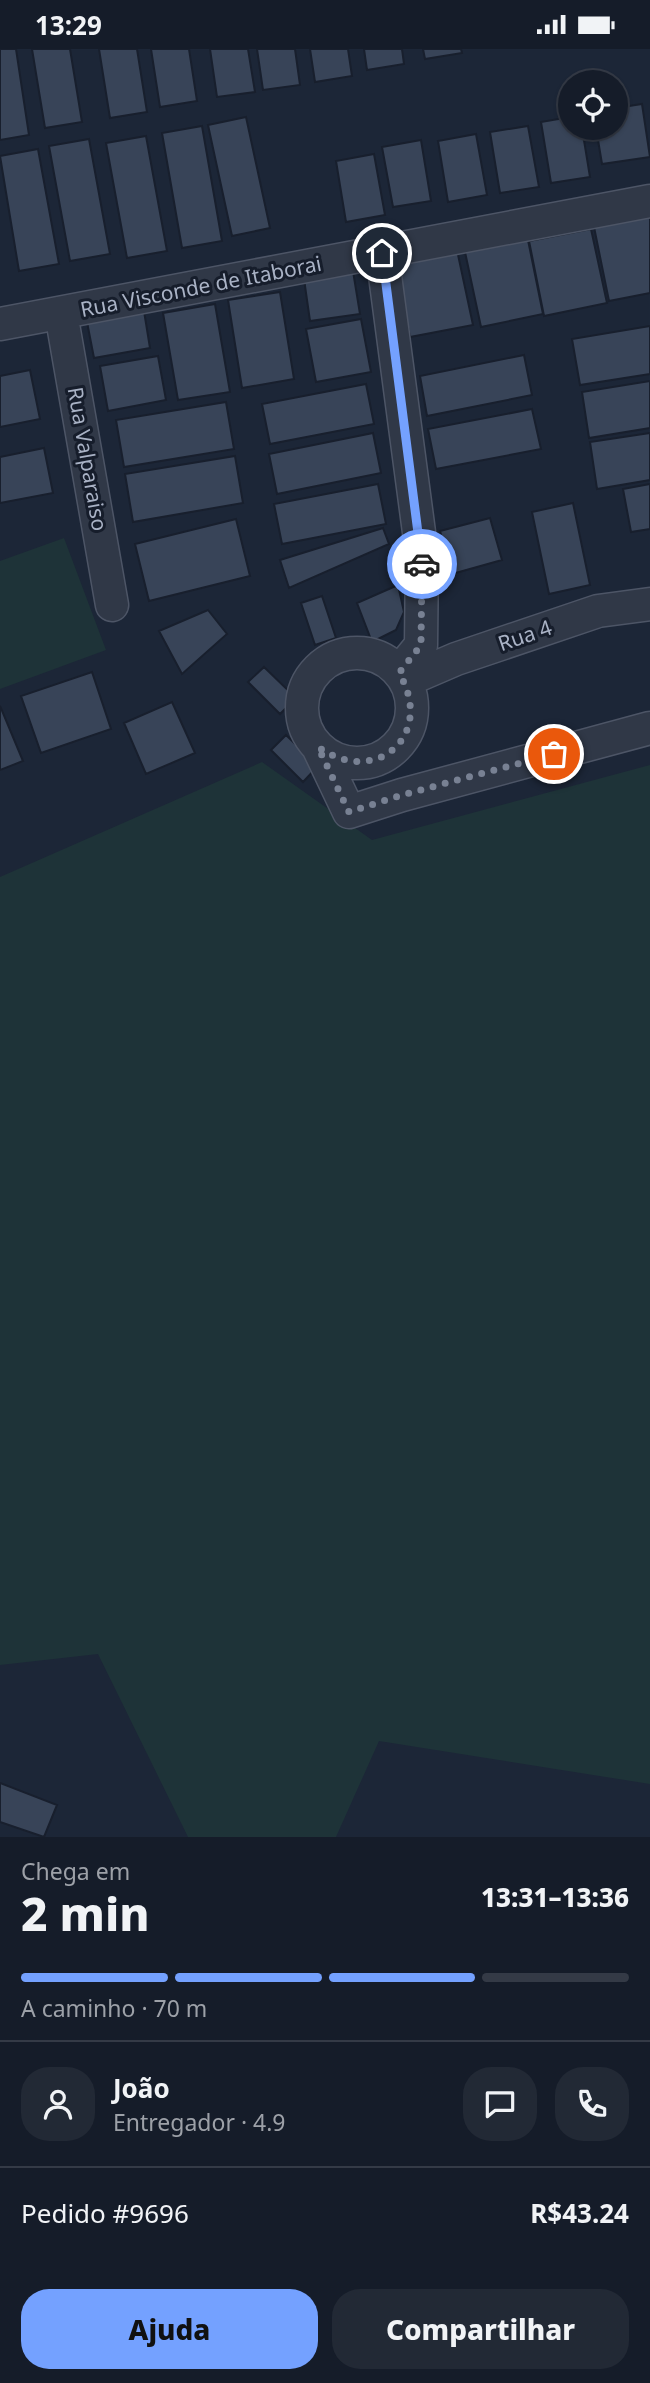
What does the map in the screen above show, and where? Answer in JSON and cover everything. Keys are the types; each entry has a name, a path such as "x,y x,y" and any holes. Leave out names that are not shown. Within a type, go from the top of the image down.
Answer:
{"street":[{"name":"Rua Visconde de Itaborai","path":"0,324 650,201"},
{"path":"382,253 422,555 421,645 402,677"},
{"name":"Rua Valparaiso","path":"61,313 112,605"},
{"name":"Rua 4","path":"402,677 598,611 650,604"},
{"path":"318,747 333,758 351,763 370,761 387,754 401,742 410,725 413,707 402,677 386,661 370,655 352,653 335,658 320,667 309,681 303,698 302,716 349,812 650,727"}],"green space":[{"path":"64,538 106,650 0,689 0,561"},
{"path":"262,762 372,840 650,765 650,1784 379,1741 336,1837 188,1837 98,1654 0,1665 0,877"}],"building":[{"path":"0,49 16,49 29,135 0,140"},
{"path":"32,49 70,49 82,122 45,128"},
{"path":"99,49 137,49 147,112 110,118"},
{"path":"151,49 189,49 197,101 160,107"},
{"path":"210,49 248,49 255,92 217,97"},
{"path":"257,49 295,49 300,85 263,90"},
{"path":"310,49 348,49 352,76 315,82"},
{"path":"364,49 402,49 404,64 367,70"},
{"path":"423,49 461,49 462,53 425,59"},
{"path":"642,104 650,157 602,164 598,140 628,140 628,106"},
{"path":"246,117 270,228 232,236 208,125"},
{"path":"558,119 558,140 584,140 590,177 551,183 541,122"},
{"path":"202,126 222,241 182,248 162,133"},
{"path":"528,126 539,187 500,193 490,132"},
{"path":"476,134 487,195 448,202 438,141"},
{"path":"146,136 167,251 127,258 106,143"},
{"path":"89,139 110,254 70,261 49,146"},
{"path":"421,140 431,201 393,207 382,147"},
{"path":"38,149 59,264 19,271 0,156"},
{"path":"374,154 385,215 346,222 336,161"},
{"path":"650,216 650,293 609,301 594,227"},
{"path":"591,229 607,303 544,316 529,241"},
{"path":"528,240 543,314 481,327 465,252"},
{"path":"457,250 473,325 410,337 395,263"},
{"path":"353,271 360,314 310,321 304,279"},
{"path":"280,292 294,379 242,388 228,300"},
{"path":"215,304 230,392 178,400 163,313"},
{"path":"144,311 150,348 94,358 87,322"},
{"path":"361,319 371,372 316,382 306,329"},
{"path":"650,326 650,374 580,385 572,339"},
{"path":"524,355 532,395 427,416 420,376"},
{"path":"158,356 166,400 108,411 100,366"},
{"path":"30,370 40,419 0,427 0,376"},
{"path":"650,381 650,428 589,438 582,392"},
{"path":"366,384 374,424 270,444 262,404"},
{"path":"226,402 234,449 124,467 116,420"},
{"path":"532,409 541,449 436,469 428,429"},
{"path":"373,433 381,473 277,494 269,454"},
{"path":"650,433 650,480 597,489 590,442"},
{"path":"44,448 53,493 0,503 0,457"},
{"path":"235,456 243,503 133,522 125,474"},
{"path":"378,484 386,524 282,544 274,504"},
{"path":"650,484 650,529 631,532 623,489"},
{"path":"573,503 590,585 549,594 532,512"},
{"path":"490,518 502,560 452,574 440,531"},
{"path":"236,519 250,576 149,601 135,544"},
{"path":"383,528 389,544 289,588 280,560"},
{"path":"398,585 404,612 396,630 372,642 357,603"},
{"path":"322,596 336,638 315,645 301,603"},
{"path":"208,610 227,634 182,674 159,631"},
{"path":"264,667 296,698 280,714 248,682"},
{"path":"92,672 111,729 41,753 21,696"},
{"path":"172,702 195,753 146,774 124,723"},
{"path":"0,706 23,761 0,770"},
{"path":"286,735 318,766 303,782 271,750"},
{"path":"0,1783 57,1805 44,1837 0,1822"}],"way so far":[{"path":"422,564 421,645 399,673 409,689 413,707 410,725 401,742 387,754 370,761 351,763 333,758 318,747 349,812 554,754"}],"route":[{"path":"382,253 422,564"}]}
